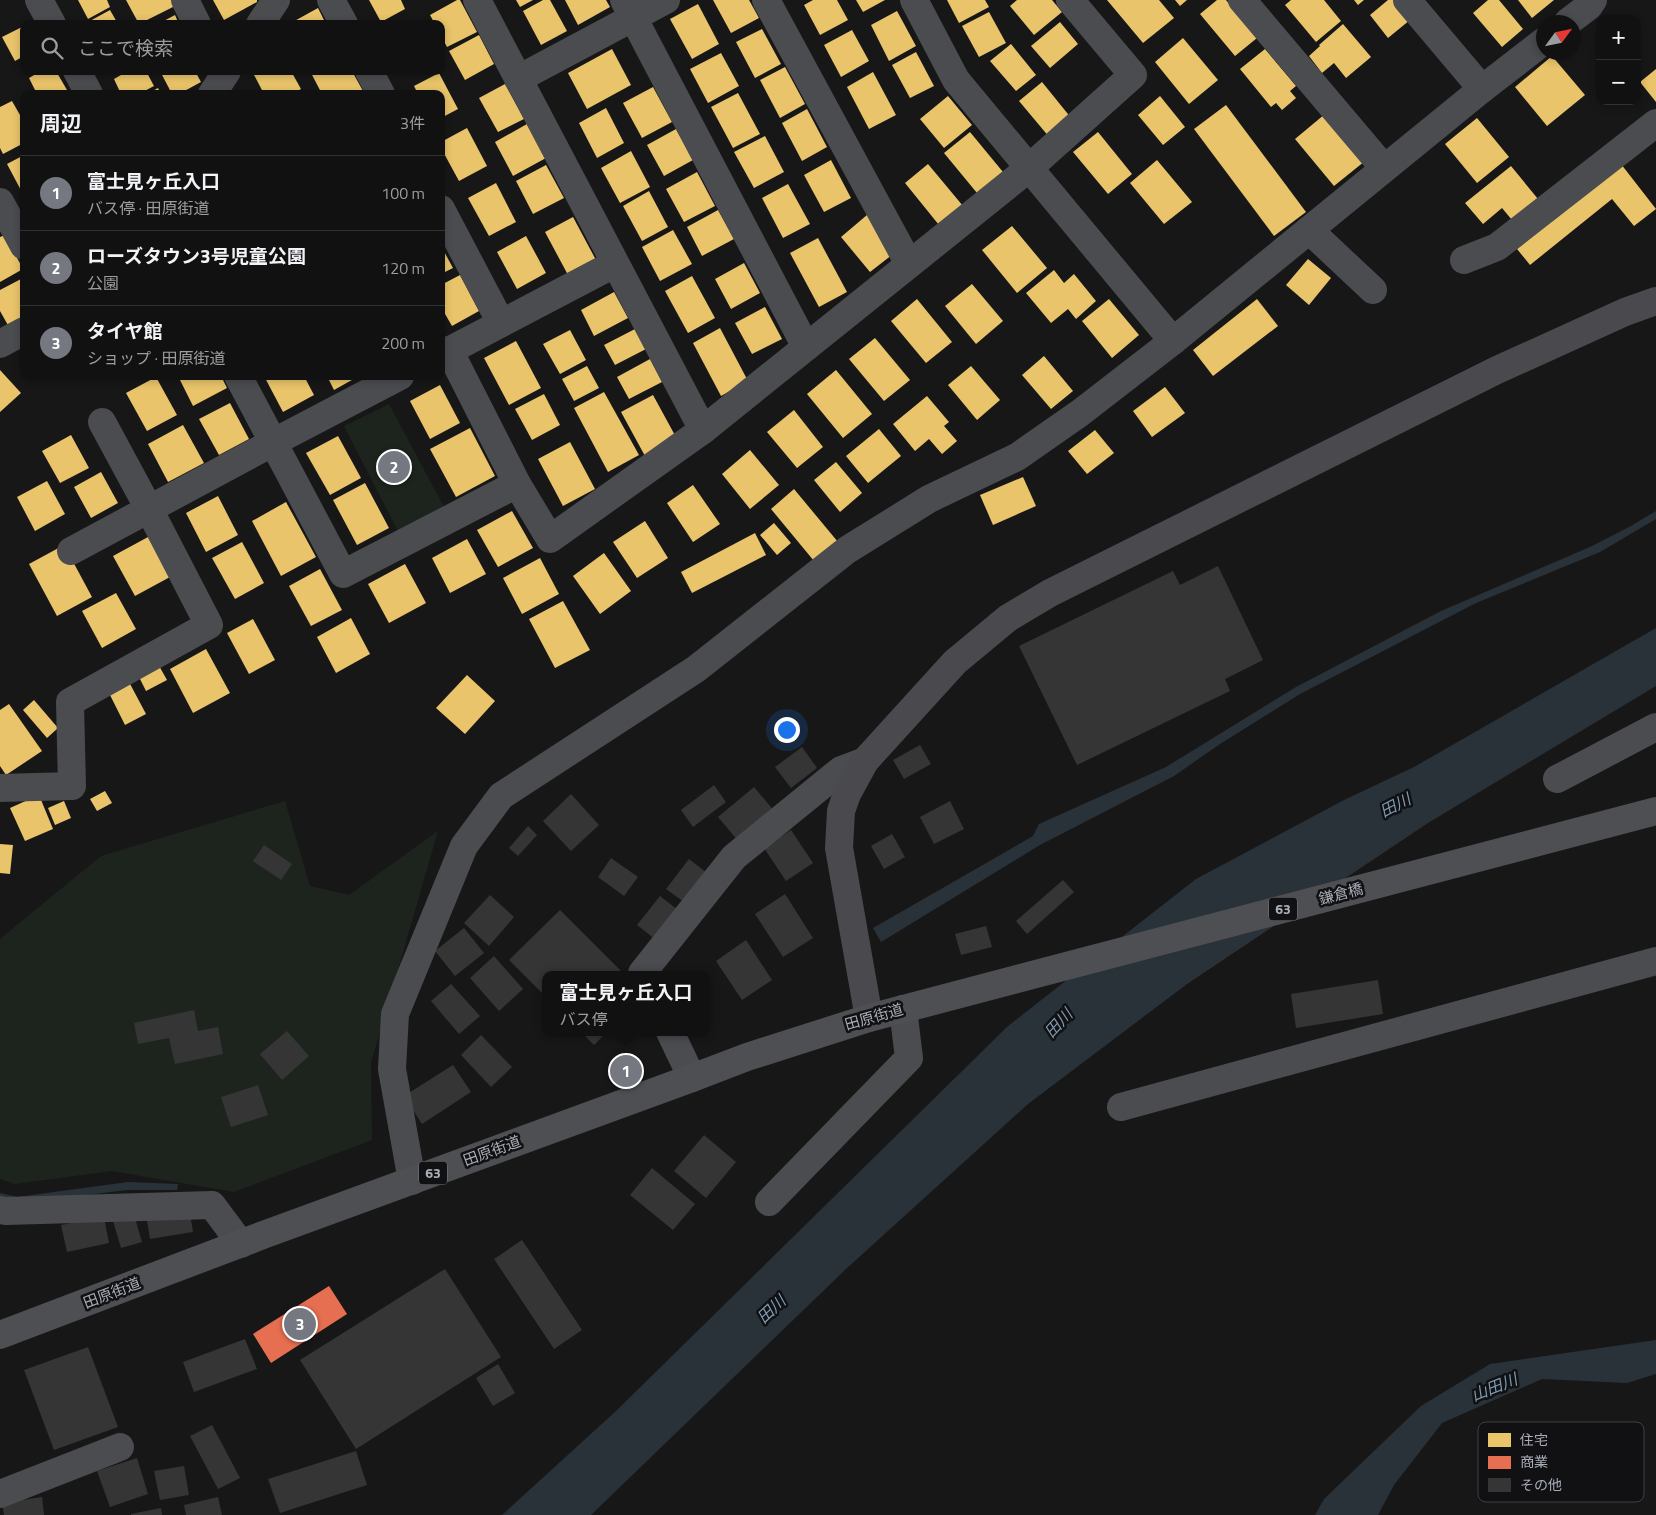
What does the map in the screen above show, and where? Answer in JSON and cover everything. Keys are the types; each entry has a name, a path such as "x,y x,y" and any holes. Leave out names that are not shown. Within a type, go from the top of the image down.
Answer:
{"main road":[{"name":"鎌倉橋","path":"932,1001 1645,814"},
{"name":"田原街道","path":"0,1335 241,1244 747,1058 869,1018 932,1001"}],"street":[{"path":"39,0 50,20"},
{"path":"185,0 195,20"},
{"path":"263,20 276,0"},
{"path":"331,0 342,20"},
{"path":"477,0 614,264 703,430"},
{"path":"518,79 628,9 666,0"},
{"path":"766,0 909,264"},
{"path":"914,0 956,80 1173,342"},
{"path":"614,264 445,352 550,539 703,430 1028,169 1133,75 1070,0"},
{"path":"1242,0 1384,168"},
{"path":"1407,0 1482,89"},
{"path":"1577,15 1589,6 1592,0"},
{"path":"628,9 806,347"},
{"path":"412,1181 392,1069 395,1014 464,846 501,796 696,670 847,550 930,499 1017,457 1080,413 1173,342 1384,168 1536,47"},
{"path":"79,75 87,90"},
{"path":"371,75 378,90"},
{"path":"1464,260 1497,247 1656,123"},
{"path":"3,213 20,240"},
{"path":"445,217 501,323"},
{"path":"1309,230 1373,290"},
{"path":"869,1018 839,848 841,811 847,794 865,761 955,662 1008,618 1050,593 1497,370 1626,312 1656,301"},
{"path":"0,344 20,333"},
{"path":"240,380 342,574 518,484"},
{"path":"71,551 387,380"},
{"path":"0,788 72,786 70,702 209,625 102,422"},
{"path":"1557,780 1656,727"},
{"path":"644,971 734,857 841,770 865,761"},
{"path":"1120,1107 1656,961"},
{"path":"769,1202 909,1058 903,1009"},
{"path":"672,1036 692,1078"},
{"path":"0,1210 212,1205 241,1244"},
{"path":"0,1494 120,1447"}],"shaded area":[{"path":"389,404 445,509 399,533 344,426"},
{"path":"285,801 310,886 349,895 438,831 371,1063 372,1140 234,1192 112,1171 15,1184 0,1179 0,939 101,856"}],"water":[{"path":"1656,511 1656,519 1600,552 1476,603 1300,694 1220,744 1174,776 1040,845 881,942 873,928 1033,836 1039,824 1166,767 1296,687 1441,611 1590,547"},
{"name":"田川","path":"1656,628 1656,686 1428,823 1187,984 1028,1104 846,1269 591,1515 502,1515 616,1411 1008,1026 1196,879 1344,800 1414,767"},
{"path":"128,1182 178,1184 177,1190 127,1190 15,1204 0,1200 0,1193 17,1197"},
{"name":"山田川","path":"1656,1340 1656,1374 1627,1383 1542,1379 1442,1423 1394,1485 1378,1515 1315,1515 1324,1499 1421,1406 1490,1364"}],"building: 住宅":[{"path":"78,0 107,0 110,7 88,19"},
{"path":"126,0 171,0 175,6 147,20 137,20"},
{"path":"213,0 257,0 257,2 224,20"},
{"path":"369,0 401,0 405,9 385,20 380,20"},
{"path":"460,0 477,32 447,47 445,43 445,20 433,20 430,15"},
{"path":"516,0 533,0 520,7"},
{"path":"543,0 550,0 567,31 541,45 523,11"},
{"path":"565,0 606,0 610,7 578,25"},
{"path":"713,0 749,0 759,18 731,33"},
{"path":"813,0 837,0 848,20 820,35 804,5"},
{"path":"856,0 885,0 863,12"},
{"path":"947,0 985,0 989,7 959,23"},
{"path":"1017,0 1052,0 1062,12 1034,35 1010,6"},
{"path":"1107,0 1159,0 1174,18 1143,43"},
{"path":"1175,0 1187,0 1180,6"},
{"path":"1217,0 1226,0 1257,38 1235,56 1200,14"},
{"path":"1291,0 1324,0 1341,21 1316,42 1285,5"},
{"path":"1354,0 1364,0 1358,5"},
{"path":"1388,0 1393,0 1410,20 1388,38 1370,15"},
{"path":"1488,0 1499,0 1523,29 1502,47 1473,13"},
{"path":"1518,0 1554,0 1532,18"},
{"path":"698,4 719,44 692,59 670,19"},
{"path":"318,8 324,20 296,20"},
{"path":"110,10 116,20 92,20"},
{"path":"897,11 916,46 889,61 871,25"},
{"path":"989,12 1006,43 979,57 962,26"},
{"path":"175,15 177,20 166,20"},
{"path":"1060,22 1078,44 1050,68 1031,46"},
{"path":"1343,24 1371,57 1346,78 1334,63 1322,73 1309,56"},
{"path":"20,28 20,58 15,61 2,37"},
{"path":"762,29 781,64 755,78 736,42"},
{"path":"852,30 869,61 841,77 824,45"},
{"path":"479,35 494,64 465,80 449,51"},
{"path":"1183,38 1218,80 1189,104 1155,62"},
{"path":"1011,44 1036,75 1016,91 990,61"},
{"path":"612,49 631,85 587,109 568,73"},
{"path":"1265,49 1296,86 1290,91 1296,98 1282,110 1276,103 1271,107 1240,69"},
{"path":"916,52 934,86 910,98 892,65"},
{"path":"721,53 739,86 708,103 690,69"},
{"path":"1547,60 1555,60 1585,95 1547,126 1515,87"},
{"path":"785,67 805,104 780,118 760,80"},
{"path":"1656,69 1656,102 1641,83"},
{"path":"873,72 896,115 869,129 847,87"},
{"path":"34,75 58,75 67,90 35,90 29,78"},
{"path":"121,75 148,75 154,86 146,90 119,90 114,79"},
{"path":"162,75 197,75 201,82 186,90 170,90"},
{"path":"254,75 293,75 301,89 299,90 262,90"},
{"path":"312,75 354,75 362,90 320,90"},
{"path":"435,75 440,75 458,109 445,116 445,90 416,90 414,86"},
{"path":"1042,82 1072,119 1050,138 1019,101"},
{"path":"505,84 524,119 498,132 479,98"},
{"path":"653,87 672,122 642,138 623,103"},
{"path":"738,93 760,134 733,148 711,107"},
{"path":"948,96 972,125 944,148 920,119"},
{"path":"1160,96 1185,127 1163,145 1138,115"},
{"path":"12,101 20,115 20,145 3,154 0,148 0,107"},
{"path":"1226,105 1306,212 1274,236 1194,129"},
{"path":"606,108 624,143 597,158 579,123"},
{"path":"807,109 827,147 802,161 782,123"},
{"path":"1325,114 1365,161 1334,186 1295,139"},
{"path":"1477,118 1509,157 1477,183 1445,144"},
{"path":"527,124 546,158 513,176 495,142"},
{"path":"467,128 487,166 459,181 445,155 445,140"},
{"path":"676,129 693,160 664,176 647,145"},
{"path":"970,132 1003,172 977,193 944,153"},
{"path":"1098,132 1132,174 1108,194 1073,152"},
{"path":"765,136 784,172 754,188 734,152"},
{"path":"631,151 650,187 620,203 601,168"},
{"path":"20,157 20,188 7,164"},
{"path":"831,160 851,198 824,212 804,175"},
{"path":"1157,160 1192,202 1164,224 1130,183"},
{"path":"928,164 963,206 939,225 905,183"},
{"path":"1621,164 1656,209 1634,226 1612,199 1530,265 1517,249"},
{"path":"546,165 564,198 533,214 516,181"},
{"path":"1511,166 1538,199 1512,220 1502,208 1483,224 1465,203"},
{"path":"697,172 715,206 684,222 666,189"},
{"path":"496,183 516,222 489,236 468,198"},
{"path":"788,184 810,224 783,238 762,198"},
{"path":"649,191 668,227 642,241 623,206"},
{"path":"718,210 734,239 702,256 687,227"},
{"path":"867,215 897,251 870,272 841,237"},
{"path":"573,217 596,260 568,275 545,232"},
{"path":"1012,226 1047,268 1017,293 982,250"},
{"path":"673,230 692,264 660,281 642,247"},
{"path":"5,235 20,263 20,271 0,282 0,237"},
{"path":"526,236 546,273 517,289 497,252"},
{"path":"818,238 847,292 819,307 790,253"},
{"path":"445,253 453,268 445,272"},
{"path":"1308,259 1331,278 1309,305 1286,285"},
{"path":"744,263 760,293 731,309 715,279"},
{"path":"1054,270 1064,283 1074,274 1096,301 1076,319 1068,309 1051,323 1026,293"},
{"path":"460,275 479,311 452,326 445,314 445,283"},
{"path":"692,276 715,318 688,333 665,291"},
{"path":"20,280 20,321 9,327 0,311 0,290"},
{"path":"972,284 1003,321 976,344 945,306"},
{"path":"614,292 628,318 594,336 581,310"},
{"path":"917,299 952,342 926,363 891,321"},
{"path":"1109,299 1139,335 1112,358 1082,321"},
{"path":"1257,299 1278,326 1213,376 1193,350"},
{"path":"765,307 782,339 752,354 735,323"},
{"path":"720,328 748,381 721,396 693,343"},
{"path":"635,329 646,349 615,365 604,345"},
{"path":"570,330 586,360 560,374 543,344"},
{"path":"875,338 910,380 884,401 849,359"},
{"path":"516,341 541,388 509,405 484,358"},
{"path":"1044,356 1073,391 1051,409 1022,375"},
{"path":"650,359 662,382 629,399 617,377"},
{"path":"587,366 599,388 574,401 562,379"},
{"path":"971,366 1000,400 977,420 948,385"},
{"path":"0,370 21,393 0,412"},
{"path":"836,370 872,414 843,438 807,394"},
{"path":"150,380 158,380 177,415 147,431 126,393"},
{"path":"180,380 223,380 227,388 193,406"},
{"path":"266,380 306,380 314,395 283,412"},
{"path":"329,380 352,380 334,390"},
{"path":"440,385 460,423 430,439 410,401"},
{"path":"1165,387 1185,413 1152,437 1133,411"},
{"path":"604,392 639,455 608,472 574,408"},
{"path":"544,394 560,425 532,440 515,409"},
{"path":"653,395 677,439 645,456 621,412"},
{"path":"927,396 949,422 944,426 957,441 942,454 929,439 915,451 893,424"},
{"path":"230,403 249,439 219,455 199,419"},
{"path":"794,410 823,447 797,468 767,432"},
{"path":"183,425 204,463 168,482 148,444"},
{"path":"470,428 495,476 456,497 430,449"},
{"path":"879,429 901,456 868,483 846,456"},
{"path":"1095,430 1114,453 1087,474 1068,451"},
{"path":"71,435 89,468 60,483 42,451"},
{"path":"338,436 361,478 330,495 306,453"},
{"path":"570,442 595,489 563,506 538,459"},
{"path":"750,450 779,485 750,509 722,474"},
{"path":"836,462 862,493 840,512 814,480"},
{"path":"101,472 118,503 91,518 74,487"},
{"path":"1023,477 1036,506 993,525 980,495"},
{"path":"47,481 65,514 35,531 17,497"},
{"path":"365,483 389,528 357,545 333,500"},
{"path":"693,485 720,524 693,542 667,503"},
{"path":"794,489 838,542 814,561 771,509"},
{"path":"218,496 238,535 206,552 186,513"},
{"path":"286,502 316,557 281,576 252,521"},
{"path":"512,511 533,548 498,567 477,530"},
{"path":"645,521 668,558 637,578 613,542"},
{"path":"774,523 791,543 777,555 760,535"},
{"path":"755,533 766,555 692,593 681,572"},
{"path":"148,537 170,577 135,596 113,556"},
{"path":"467,539 486,574 450,593 432,558"},
{"path":"242,542 264,583 235,599 212,558"},
{"path":"64,545 92,597 57,616 29,564"},
{"path":"604,553 631,591 600,614 573,576"},
{"path":"540,558 559,594 522,614 503,578"},
{"path":"405,564 426,603 389,623 368,584"},
{"path":"320,569 342,610 311,626 289,586"},
{"path":"116,593 136,629 102,648 82,611"},
{"path":"563,601 590,650 555,668 529,619"},
{"path":"351,618 370,654 336,673 317,637"},
{"path":"253,619 275,660 249,674 227,633"},
{"path":"206,649 230,693 193,713 170,669"},
{"path":"158,664 167,680 146,691 138,675"},
{"path":"467,675 495,701 465,734 436,708"},
{"path":"129,682 146,714 125,725 109,693"},
{"path":"34,700 58,728 47,738 23,710"},
{"path":"9,704 42,751 6,775 0,766 0,710"},
{"path":"105,791 112,803 97,811 90,799"},
{"path":"39,795 53,829 25,841 10,808"},
{"path":"64,801 71,818 55,825 48,808"},
{"path":"0,844 13,845 10,874 0,873"}],"building: 商業":[{"path":"329,1286 347,1314 271,1363 253,1334"}],"building: その他":[{"path":"1218,566 1263,660 1225,679 1230,691 1077,765 1019,646 1173,571 1180,585"},
{"path":"920,745 931,764 904,779 893,760"},
{"path":"802,747 817,768 791,788 775,767"},
{"path":"714,785 726,802 693,827 681,810"},
{"path":"754,787 775,812 739,842 718,817"},
{"path":"571,794 599,825 571,851 543,821"},
{"path":"950,801 964,829 934,844 920,817"},
{"path":"528,826 537,835 518,856 509,848"},
{"path":"791,830 813,863 786,881 764,848"},
{"path":"892,834 905,857 884,869 871,846"},
{"path":"264,845 292,864 281,880 253,861"},
{"path":"611,858 638,877 624,896 598,877"},
{"path":"689,859 711,876 688,905 666,889"},
{"path":"1063,880 1074,892 1027,934 1016,921"},
{"path":"785,894 813,938 783,957 755,914"},
{"path":"490,895 514,917 489,946 464,923"},
{"path":"660,896 683,914 660,943 637,925"},
{"path":"560,910 621,971 542,971 542,993 509,960"},
{"path":"986,926 992,947 961,955 955,934"},
{"path":"464,928 484,953 455,976 435,951"},
{"path":"746,940 772,980 742,1000 716,961"},
{"path":"494,956 523,989 499,1011 470,978"},
{"path":"1378,980 1383,1014 1296,1028 1291,994"},
{"path":"451,984 480,1016 459,1034 431,1001"},
{"path":"194,1010 198,1031 218,1027 223,1054 175,1064 169,1038 138,1044 134,1023"},
{"path":"287,1031 309,1056 282,1080 260,1054"},
{"path":"481,1035 512,1067 491,1087 461,1055"},
{"path":"585,1036 603,1036 594,1045"},
{"path":"453,1065 471,1092 422,1124 404,1096"},
{"path":"258,1085 268,1115 231,1127 221,1097"},
{"path":"704,1135 736,1162 706,1198 674,1171"},
{"path":"652,1168 695,1204 673,1230 630,1195"},
{"path":"189,1207 193,1232 150,1239 146,1214"},
{"path":"132,1208 142,1242 121,1248 111,1214"},
{"path":"104,1217 109,1243 67,1252 61,1225"},
{"path":"522,1240 582,1330 554,1349 494,1259"},
{"path":"445,1269 501,1357 356,1449 300,1360"},
{"path":"245,1339 257,1369 194,1392 183,1362"},
{"path":"88,1347 118,1427 54,1450 24,1370"},
{"path":"498,1364 515,1393 493,1406 476,1378"},
{"path":"212,1425 240,1478 218,1489 190,1436"},
{"path":"356,1451 367,1485 280,1513 268,1479"},
{"path":"137,1458 148,1494 110,1507 97,1471"},
{"path":"184,1466 189,1495 160,1500 154,1471"},
{"path":"42,1497 44,1515 4,1515 2,1503"},
{"path":"218,1497 222,1515 186,1515 184,1505"},
{"path":"161,1508 162,1515 131,1515 131,1514"}],"place":[{"name":"ローズタウン3号児童公園","path":"394,467"},
{"name":"富士見ヶ丘入口","path":"626,1071"},
{"name":"タイヤ館","path":"300,1324"}]}
